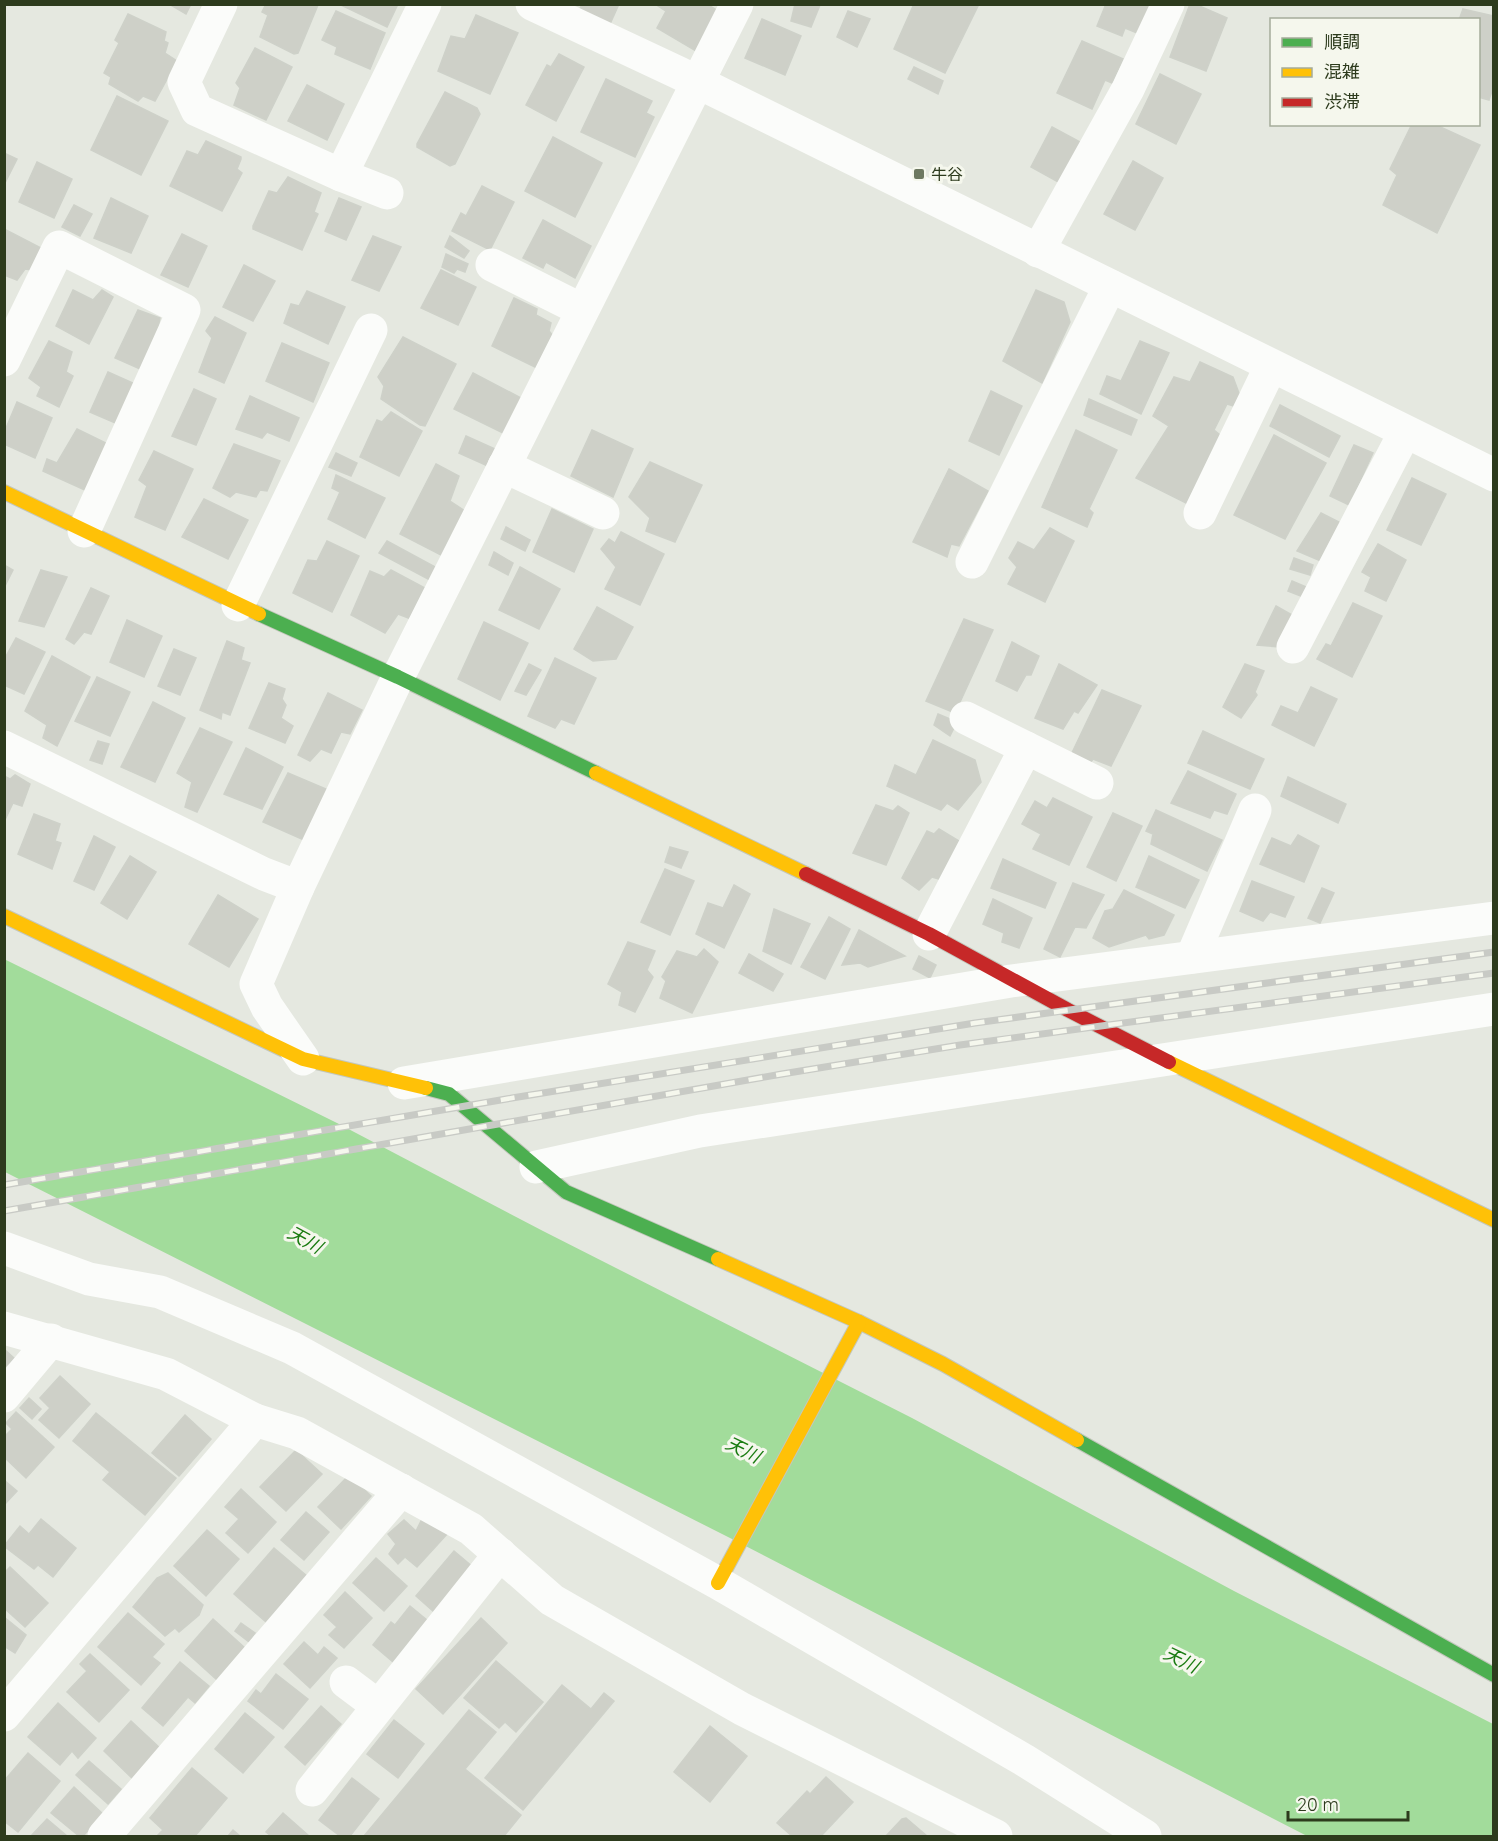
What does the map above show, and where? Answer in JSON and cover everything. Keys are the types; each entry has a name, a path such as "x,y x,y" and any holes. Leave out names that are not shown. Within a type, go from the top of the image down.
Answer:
{"street":[{"path":"221,4 184,82 197,110 341,175 387,193"},
{"path":"341,175 425,4"},
{"path":"532,4 697,82 1494,476"},
{"path":"303,1059 267,1007 256,984 298,887 398,677 737,4"},
{"path":"1038,251 1128,89 1168,4"},
{"path":"4,360 58,247 184,310 84,531"},
{"path":"492,266 582,310"},
{"path":"972,562 1110,286"},
{"path":"238,605 370,330"},
{"path":"1200,513 1271,366"},
{"path":"1293,647 1405,432"},
{"path":"504,466 603,513"},
{"path":"4,492 238,605 398,677 929,934 1011,981 1163,1060 1494,1220"},
{"path":"966,718 1097,783"},
{"path":"4,747 264,874 298,887"},
{"path":"929,934 1026,748"},
{"path":"1192,957 1255,810"},
{"path":"4,916 303,1059 449,1094 566,1192 859,1322 943,1364 1494,1675"},
{"path":"404,1083 1011,981 1494,918"},
{"path":"536,1167 700,1131 1494,1009"},
{"path":"4,1248 89,1280 160,1292 292,1348 718,1583 1024,1760 1144,1836"},
{"path":"718,1583 859,1322"},
{"path":"4,1328 166,1374 255,1420 297,1433 471,1529 552,1600 732,1703 996,1836"},
{"path":"4,1396 51,1340"},
{"path":"4,1715 255,1420"},
{"path":"104,1836 401,1490"},
{"path":"312,1790 500,1554"},
{"path":"346,1682 378,1706"}],"water":[{"name":"天川","path":"4,959 337,1123 543,1231 912,1418 1234,1591 1493,1724 1493,1836 1307,1836 732,1539 5,1172"}],"building":[{"path":"169,4 191,4 186,14"},
{"path":"266,4 318,5 298,53 294,54 260,37 268,15 262,12"},
{"path":"339,4 398,4 387,27"},
{"path":"582,4 619,4 610,24 580,9"},
{"path":"655,4 707,4 718,11 696,51 657,28 666,11"},
{"path":"795,4 820,5 811,27 791,21"},
{"path":"914,4 979,4 945,73 894,49"},
{"path":"1106,4 1155,4 1142,35 1125,28 1122,36 1097,26"},
{"path":"1190,4 1227,18 1206,71 1170,57"},
{"path":"1463,9 1494,16 1494,85 1489,100 1480,98 1480,18 1460,18"},
{"path":"336,11 385,33 370,69 335,54 337,47 322,40"},
{"path":"848,11 870,19 857,47 837,37"},
{"path":"128,14 166,32 164,41 168,43 165,53 177,61 155,101 143,96 138,101 109,84 111,77 104,73 119,43 115,40"},
{"path":"476,15 518,33 490,94 438,71 451,36 465,39"},
{"path":"762,19 801,36 785,75 745,58"},
{"path":"1082,41 1123,59 1112,83 1105,80 1092,109 1057,93"},
{"path":"255,48 292,67 266,120 234,105 240,88 236,83"},
{"path":"559,54 584,67 556,121 526,105 547,65 551,67"},
{"path":"914,67 943,81 938,94 908,79"},
{"path":"1160,74 1201,94 1176,144 1136,124"},
{"path":"606,79 652,101 646,113 654,117 635,157 581,132"},
{"path":"307,85 344,104 327,140 288,121"},
{"path":"445,92 477,108 480,114 455,164 450,166 417,147"},
{"path":"117,96 168,121 141,175 91,150"},
{"path":"1411,126 1438,126 1480,145 1437,233 1383,205 1397,175 1390,169"},
{"path":"1052,127 1082,143 1060,183 1031,167"},
{"path":"553,137 602,163 575,217 525,191"},
{"path":"206,141 241,157 237,169 242,173 222,211 170,186 187,151 198,155"},
{"path":"4,153 17,159 4,185"},
{"path":"1133,161 1163,178 1135,230 1104,214"},
{"path":"37,162 72,179 54,218 19,202"},
{"path":"288,177 321,193 314,212 318,214 302,250 253,229 269,191 277,193"},
{"path":"482,186 514,202 490,250 452,231 461,213 466,216"},
{"path":"111,198 148,216 131,253 94,238"},
{"path":"339,198 361,207 346,240 325,231"},
{"path":"74,205 92,214 80,236 62,227"},
{"path":"543,220 591,246 575,278 546,262 543,268 523,258"},
{"path":"6,230 43,249 32,270 25,269 17,280 4,275 4,234"},
{"path":"182,234 207,246 188,287 161,275"},
{"path":"373,236 401,247 379,291 352,280"},
{"path":"450,236 469,251 464,258 445,247"},
{"path":"446,254 468,264 465,272 457,269 454,273 442,267"},
{"path":"244,265 275,281 253,321 223,307"},
{"path":"441,270 476,287 458,325 421,308"},
{"path":"73,290 93,300 102,290 113,297 89,344 56,326"},
{"path":"1036,290 1064,302 1070,322 1042,383 1003,361"},
{"path":"307,291 345,307 328,344 284,323 291,304 299,306"},
{"path":"514,298 537,309 536,315 551,323 549,331 555,338 539,369 492,346"},
{"path":"138,310 160,318 149,373 115,358"},
{"path":"215,317 246,333 224,383 199,372 212,338 206,331"},
{"path":"403,337 456,364 425,426 381,399 384,386 378,377"},
{"path":"49,341 72,352 66,372 73,376 59,407 37,396 41,387 29,378"},
{"path":"1140,341 1169,353 1141,414 1100,394 1107,376 1121,381"},
{"path":"282,343 329,363 313,402 266,381"},
{"path":"1200,362 1233,377 1240,396 1234,406 1227,404 1214,430 1220,435 1188,504 1136,478 1169,426 1153,416 1174,377 1190,382"},
{"path":"108,372 137,385 120,425 90,412"},
{"path":"473,373 523,399 505,434 454,409"},
{"path":"194,389 216,399 196,445 172,436"},
{"path":"991,391 1022,406 999,455 969,441"},
{"path":"250,396 299,418 289,441 267,432 262,438 236,429"},
{"path":"1089,399 1137,420 1131,435 1084,415"},
{"path":"17,402 52,418 35,458 4,444 4,433"},
{"path":"1280,405 1340,436 1329,457 1270,426"},
{"path":"391,412 422,431 399,476 360,457 377,420 382,422"},
{"path":"77,429 108,444 87,491 43,471 47,459 57,463"},
{"path":"592,430 633,449 613,497 571,476"},
{"path":"1076,430 1117,450 1089,509 1093,513 1087,527 1042,507"},
{"path":"1274,435 1326,463 1285,539 1234,515"},
{"path":"466,436 497,450 490,467 459,453"},
{"path":"234,444 280,461 267,491 260,490 256,497 236,492 230,497 213,488"},
{"path":"1354,445 1373,453 1349,505 1330,496"},
{"path":"154,451 193,469 165,530 135,517 147,486 139,480"},
{"path":"336,453 357,463 351,476 329,467"},
{"path":"650,462 702,485 675,542 646,531 650,518 629,497"},
{"path":"436,464 459,476 450,501 465,511 441,555 400,534"},
{"path":"949,469 988,491 959,546 951,544 947,557 913,542"},
{"path":"336,475 385,498 365,538 328,519 340,492 332,488"},
{"path":"1412,478 1446,494 1421,545 1387,530"},
{"path":"204,499 248,520 228,559 182,537"},
{"path":"552,509 593,529 574,572 533,552"},
{"path":"1321,513 1339,522 1345,534 1321,561 1297,551"},
{"path":"506,527 530,540 525,551 501,539"},
{"path":"1050,528 1074,541 1045,602 1008,584 1017,567 1009,558 1018,542 1034,550"},
{"path":"621,532 664,554 640,605 605,589 616,567 601,549 609,539 615,543"},
{"path":"327,541 359,556 332,612 293,593 308,560 317,561"},
{"path":"387,541 435,567 432,581 379,553"},
{"path":"1378,544 1406,560 1386,601 1365,591 1371,577 1362,572"},
{"path":"494,552 513,563 508,575 489,565"},
{"path":"1294,558 1313,565 1310,575 1290,569"},
{"path":"4,565 13,570 4,588"},
{"path":"520,567 560,589 539,629 499,610"},
{"path":"41,570 67,577 44,627 19,621"},
{"path":"391,570 425,588 411,619 398,614 385,633 351,615 370,571 384,577"},
{"path":"1292,581 1316,591 1311,600 1288,591"},
{"path":"91,588 109,596 91,634 84,632 74,644 66,639"},
{"path":"1353,603 1382,616 1352,677 1317,659 1326,644 1331,646"},
{"path":"1276,606 1294,616 1280,647 1257,645"},
{"path":"597,607 633,627 616,659 593,661 574,649"},
{"path":"964,619 993,630 955,713 926,701"},
{"path":"127,620 162,636 144,677 110,662"},
{"path":"484,622 528,643 500,700 458,679"},
{"path":"16,638 45,652 24,694 4,685 4,660"},
{"path":"227,641 244,648 241,660 250,663 230,715 222,712 221,719 200,710"},
{"path":"1012,642 1039,656 1031,675 1026,675 1017,691 996,681"},
{"path":"174,649 196,658 180,695 158,686"},
{"path":"52,656 90,677 57,746 43,738 47,725 25,711"},
{"path":"555,658 596,678 574,724 561,719 555,728 528,716"},
{"path":"529,664 541,670 526,695 515,691"},
{"path":"1059,664 1097,685 1078,713 1074,711 1063,729 1035,718"},
{"path":"1245,664 1264,671 1255,692 1257,695 1241,718 1223,707"},
{"path":"97,677 130,692 110,736 75,721"},
{"path":"269,683 285,689 282,699 286,705 281,718 293,726 285,743 249,728"},
{"path":"1311,687 1337,699 1314,746 1272,725 1281,706 1298,713"},
{"path":"1102,690 1141,706 1111,766 1093,759 1088,766 1069,759"},
{"path":"328,693 362,710 350,734 341,732 331,753 321,749 310,761 298,755"},
{"path":"153,702 185,718 155,782 121,767"},
{"path":"938,714 957,722 950,736 934,725"},
{"path":"200,728 232,742 197,812 185,807 192,782 177,773"},
{"path":"1203,731 1264,759 1250,789 1188,763"},
{"path":"933,740 975,760 981,782 958,810 947,803 941,810 887,786 895,765 916,775"},
{"path":"98,741 109,744 102,764 90,760"},
{"path":"246,748 283,767 262,809 224,794"},
{"path":"1188,771 1236,794 1227,814 1214,810 1210,818 1171,803"},
{"path":"288,773 328,790 304,840 263,822"},
{"path":"15,775 30,784 22,806 13,803 4,822 4,776 10,779"},
{"path":"1288,777 1346,804 1338,823 1281,796"},
{"path":"1053,798 1092,817 1069,865 1033,849 1041,834 1022,824 1035,801 1047,808"},
{"path":"876,805 893,811 898,806 909,813 886,865 853,853"},
{"path":"1156,810 1222,840 1207,871 1151,844 1153,834 1146,831"},
{"path":"1113,813 1142,826 1116,881 1087,867"},
{"path":"34,814 60,824 55,841 61,843 52,869 18,854"},
{"path":"939,829 959,841 939,879 932,877 919,890 902,878 927,831 934,834"},
{"path":"1298,835 1319,846 1304,882 1260,864 1272,838 1291,846"},
{"path":"94,836 115,847 94,890 74,881"},
{"path":"670,847 688,852 681,868 665,862"},
{"path":"130,856 156,872 127,919 101,903"},
{"path":"1149,856 1199,880 1185,908 1136,887"},
{"path":"1003,859 1056,883 1045,908 991,888"},
{"path":"665,869 694,881 670,935 641,922"},
{"path":"1252,881 1294,897 1285,917 1270,912 1263,921 1240,911"},
{"path":"1073,883 1104,895 1086,928 1075,927 1060,957 1044,949"},
{"path":"734,885 750,894 724,948 696,934 708,903 723,908"},
{"path":"1322,888 1334,893 1320,923 1308,918"},
{"path":"1124,890 1174,915 1164,935 1149,939 1146,935 1109,947 1093,938 1105,911 1113,909"},
{"path":"218,895 258,919 229,967 189,944"},
{"path":"993,899 1032,918 1019,948 1002,942 1004,933 983,924"},
{"path":"774,909 810,924 791,964 763,951"},
{"path":"829,917 850,929 825,979 801,967"},
{"path":"859,930 905,956 868,967 860,963 842,965"},
{"path":"628,942 655,951 647,970 653,977 635,1012 619,1005 622,992 608,984"},
{"path":"704,949 718,962 692,1013 660,998 666,981 662,977 677,951 697,957"},
{"path":"749,954 783,974 773,991 739,973"},
{"path":"919,956 936,965 930,978 913,969"},
{"path":"4,1349 14,1358 4,1368"},
{"path":"60,1376 90,1404 59,1438 39,1420 50,1408 40,1398"},
{"path":"29,1398 41,1409 32,1419 20,1408"},
{"path":"16,1412 54,1447 26,1478 4,1457 4,1437 12,1429 6,1423"},
{"path":"96,1413 176,1478 145,1515 103,1480 110,1472 73,1441"},
{"path":"185,1415 211,1439 179,1476 152,1453"},
{"path":"296,1450 322,1474 286,1511 260,1487"},
{"path":"349,1475 371,1496 341,1529 318,1507"},
{"path":"4,1480 17,1491 4,1505"},
{"path":"241,1489 276,1522 248,1553 226,1533 239,1519 225,1507"},
{"path":"306,1512 329,1532 304,1560 281,1540"},
{"path":"423,1517 449,1532 417,1567 405,1557 398,1564 389,1554 396,1544 388,1534 404,1520 416,1531"},
{"path":"41,1519 76,1548 53,1577 38,1565 34,1569 4,1546 20,1526 29,1534"},
{"path":"207,1530 239,1559 206,1596 174,1566"},
{"path":"274,1548 307,1576 266,1622 234,1594"},
{"path":"454,1551 473,1567 434,1612 416,1596"},
{"path":"376,1558 407,1586 384,1611 353,1583"},
{"path":"10,1567 48,1603 25,1627 4,1608 4,1573"},
{"path":"168,1573 203,1605 199,1615 179,1632 175,1628 165,1636 133,1607 157,1578"},
{"path":"345,1592 372,1618 344,1648 329,1635 337,1627 324,1615"},
{"path":"410,1606 427,1620 393,1662 373,1645 391,1622 395,1625"},
{"path":"128,1613 164,1644 152,1657 160,1663 141,1685 98,1647"},
{"path":"4,1617 26,1635 15,1653 4,1646"},
{"path":"481,1618 507,1643 443,1714 416,1689"},
{"path":"213,1619 245,1648 217,1680 185,1651"},
{"path":"241,1623 255,1633 249,1642 235,1631"},
{"path":"304,1642 318,1655 324,1647 337,1658 310,1688 284,1664"},
{"path":"90,1654 129,1690 99,1722 67,1692 87,1671 80,1664"},
{"path":"496,1661 543,1702 516,1732 505,1722 499,1728 464,1698"},
{"path":"180,1662 209,1686 195,1703 188,1697 163,1726 142,1708"},
{"path":"276,1674 308,1699 283,1729 248,1701 256,1690 261,1694"},
{"path":"562,1685 591,1709 604,1693 614,1701 523,1810 485,1778"},
{"path":"58,1703 96,1738 78,1758 72,1751 60,1765 28,1737"},
{"path":"321,1706 341,1724 305,1765 285,1747"},
{"path":"469,1710 496,1732 465,1769 521,1815 504,1836 364,1836"},
{"path":"245,1713 274,1737 243,1773 215,1749"},
{"path":"394,1720 424,1744 398,1778 367,1754"},
{"path":"131,1721 162,1750 134,1780 104,1751"},
{"path":"710,1726 747,1756 710,1802 674,1772"},
{"path":"28,1753 60,1781 18,1832 4,1821 4,1781"},
{"path":"89,1761 121,1789 108,1804 76,1775"},
{"path":"192,1768 227,1798 195,1836 157,1836 163,1830 150,1818"},
{"path":"826,1777 853,1802 821,1836 792,1836 777,1823 807,1791 810,1794"},
{"path":"352,1778 379,1799 350,1836 340,1836 319,1820"},
{"path":"74,1787 103,1814 83,1836 79,1836 51,1813"},
{"path":"283,1813 309,1836 271,1836 266,1832"},
{"path":"906,1818 927,1836 886,1836 902,1819"},
{"path":"47,1819 67,1836 31,1836"},
{"path":"233,1830 240,1836 228,1836"}],"railway":[{"path":"4,1185 512,1098 975,1023 1494,952"},
{"path":"4,1211 782,1074 960,1045 1494,973"}],"traffic: fast":[{"path":"259,614 398,677 596,773"},
{"path":"426,1088 449,1094 566,1192 718,1259"},
{"path":"1077,1440 1494,1675"}],"traffic: slow":[{"path":"4,492 259,614"},
{"path":"596,773 806,874"},
{"path":"4,916 303,1059 426,1088"},
{"path":"1169,1062 1494,1220"},
{"path":"718,1259 859,1322 943,1364 1077,1440"},
{"path":"718,1583 859,1322"}],"traffic: jam":[{"path":"806,874 929,934 1169,1062"}],"place":[{"name":"牛谷","path":"919,174"}]}
